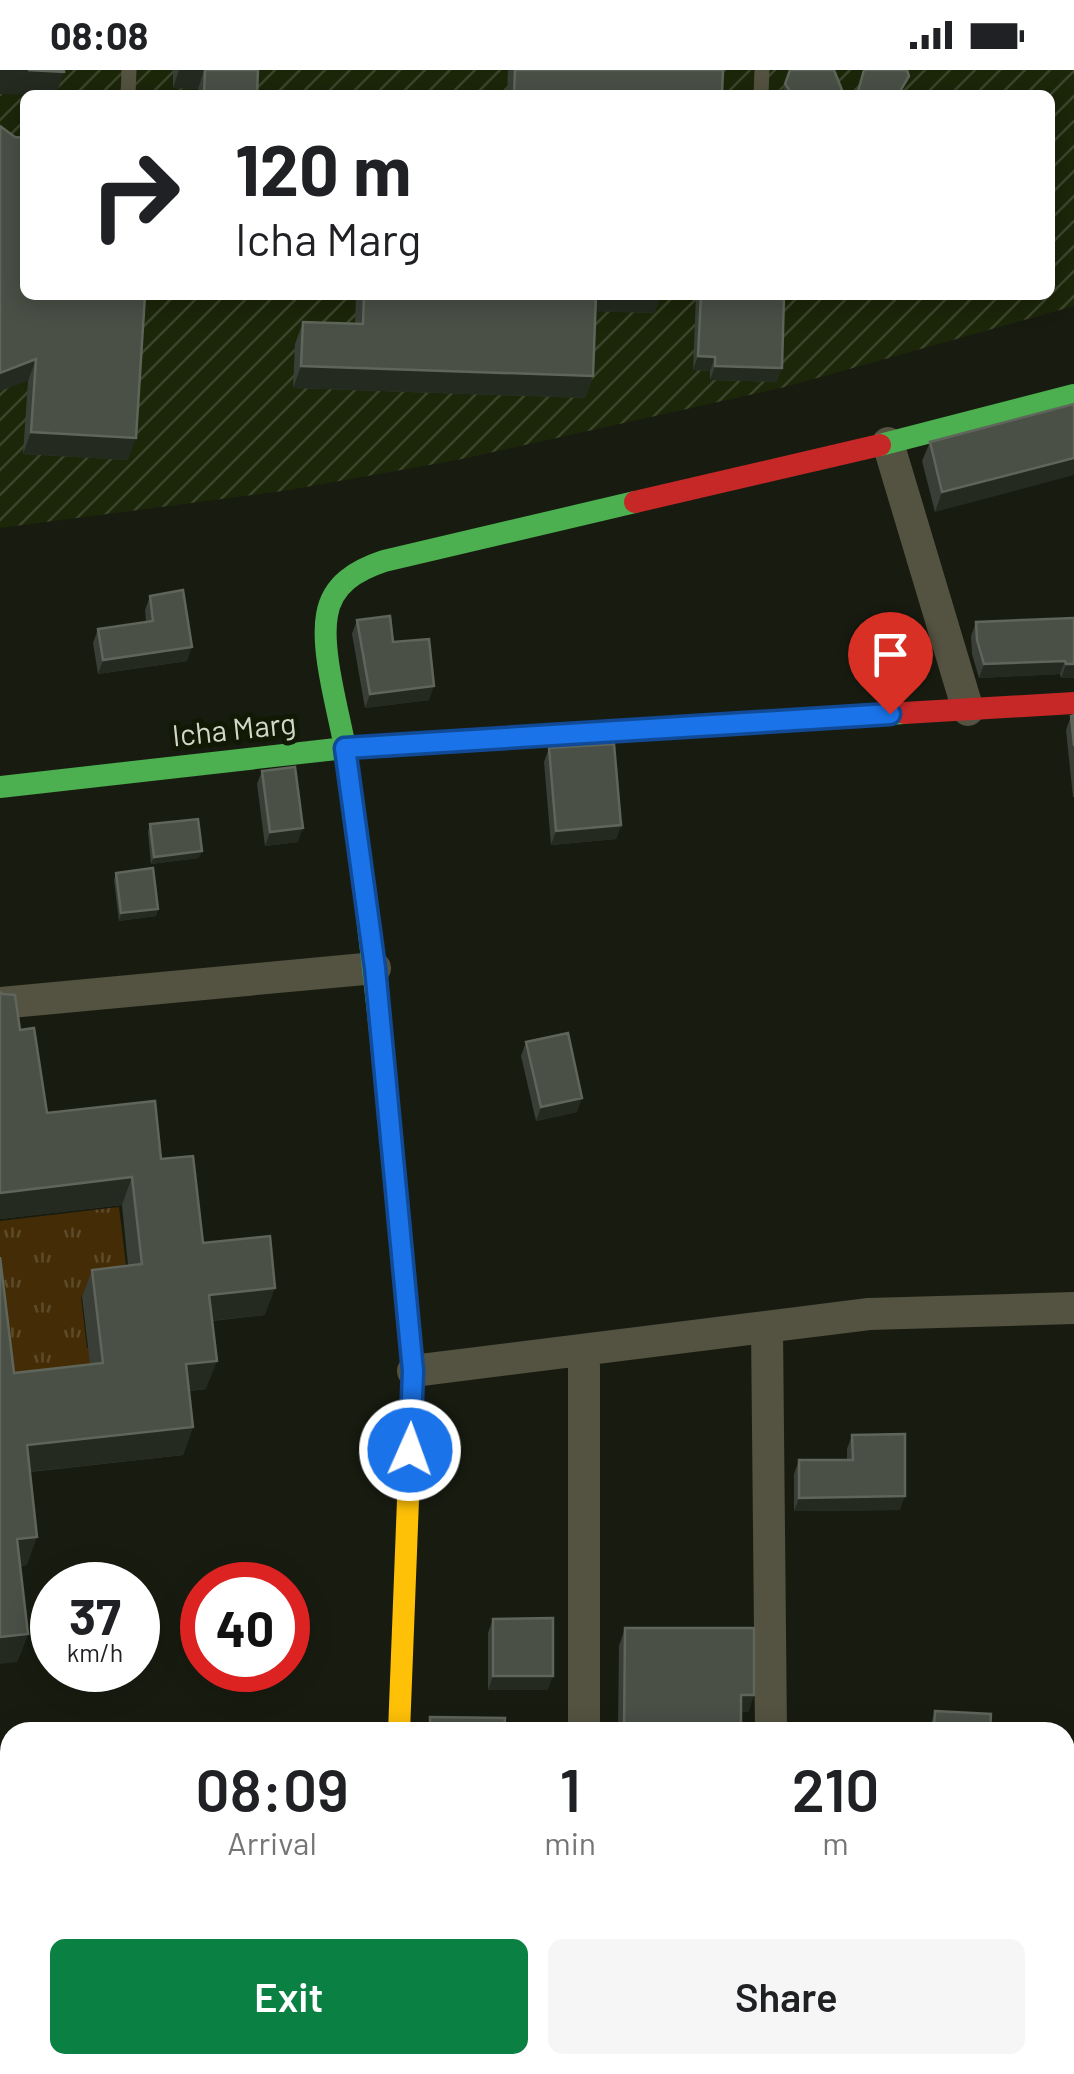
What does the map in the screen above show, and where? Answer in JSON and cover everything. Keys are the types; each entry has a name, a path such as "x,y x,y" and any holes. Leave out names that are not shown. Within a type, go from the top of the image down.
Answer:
{"street":[{"path":"398,1722 413,1371 375,968 326,622 327,610 338,588 358,570 384,561 888,443 1074,395"},
{"path":"888,443 968,710"},
{"name":"Icha Marg","path":"0,786 345,748 1074,704"},
{"path":"0,1003 375,968"},
{"path":"413,1371 869,1314 1074,1308"},
{"path":"767,1329 771,1722"},
{"path":"584,1352 584,1722"}],"shaded area":[{"path":"0,70 1074,70 1074,306 785,387 457,460 283,491 0,528"}],"green space":[{"path":"119,1207 129,1290 81,1297 87,1348 134,1345 139,1384 5,1401 0,1357 0,1221"}],"building":[{"path":"205,70 258,70 257,90 204,90"},
{"path":"515,70 723,70 722,90 514,90"},
{"path":"790,70 834,70 842,90 789,90 785,84"},
{"path":"864,70 907,70 909,76 901,90 858,90"},
{"path":"0,126 20,138 20,300 145,300 136,438 31,432 36,359 0,373"},
{"path":"364,300 596,300 593,376 301,366 303,322 363,324"},
{"path":"701,300 784,300 782,368 715,366 715,357 698,356"},
{"path":"1074,404 1074,458 942,492 930,442"},
{"path":"183,590 192,647 103,660 98,629 153,621 150,596"},
{"path":"390,616 393,642 429,639 434,686 370,694 357,620"},
{"path":"1074,618 1074,664 984,664 976,622"},
{"path":"614,744 621,825 556,831 549,748"},
{"path":"295,767 303,828 270,832 262,771"},
{"path":"198,819 202,851 154,857 150,824"},
{"path":"153,868 158,909 121,913 116,873"},
{"path":"0,992 15,995 20,1030 34,1028 47,1113 155,1101 161,1159 193,1156 203,1243 270,1236 275,1288 209,1295 217,1361 186,1364 193,1427 27,1445 37,1537 17,1539 28,1634 0,1637 0,1257 14,1373 103,1363 92,1270 142,1264 132,1177 0,1193"},
{"path":"568,1033 582,1098 541,1107 526,1042"},
{"path":"905,1434 905,1496 799,1498 799,1460 853,1460 852,1435"},
{"path":"553,1618 553,1676 493,1676 493,1619"},
{"path":"625,1628 754,1628 754,1695 741,1695 741,1722 624,1722"},
{"path":"935,1711 991,1714 991,1722 934,1722"},
{"path":"430,1717 505,1718 505,1722 430,1722"}],"traffic: fast":[{"path":"880,445 1074,395"},
{"path":"391,1140 347,759 326,648 330,604 347,580 384,561 635,502"},
{"path":"0,787 345,748 904,713"}],"traffic: slow":[{"path":"391,1140 413,1371 399,1722"}],"traffic: jam":[{"path":"635,502 880,445"},
{"path":"904,713 1074,703"}],"route":[{"path":"410,1450 413,1371 375,968 345,748 890,714"}]}
